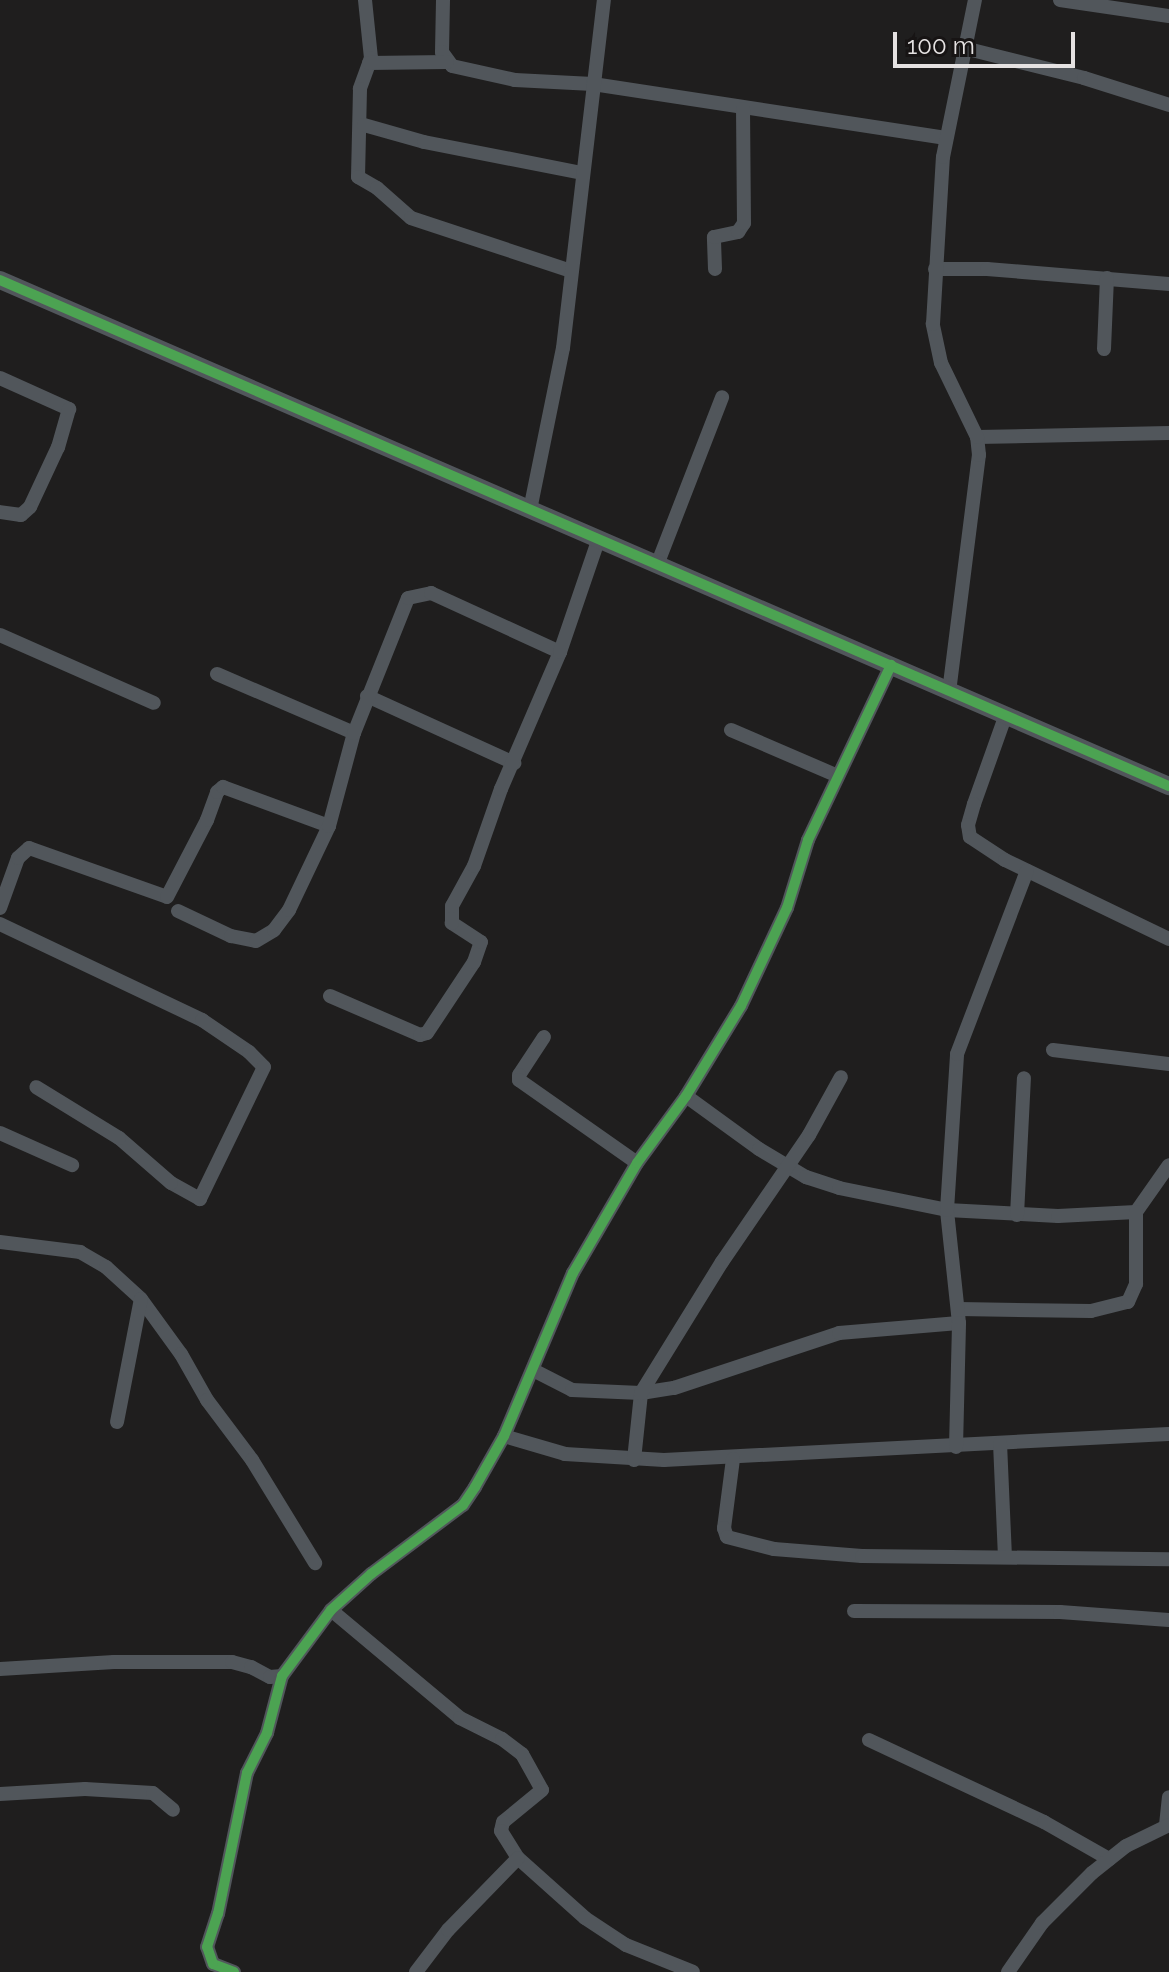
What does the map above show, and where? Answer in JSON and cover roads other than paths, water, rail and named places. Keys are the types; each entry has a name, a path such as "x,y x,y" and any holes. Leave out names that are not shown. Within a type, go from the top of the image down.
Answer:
{"street":[{"path":"365,0 369,63 360,89 358,177 377,188 411,218 571,271"},
{"path":"443,0 442,52 447,62"},
{"path":"530,510 563,348 604,0"},
{"path":"949,692 979,455 977,437 941,363 933,324 935,269 946,138 975,0"},
{"path":"1060,0 1169,16"},
{"path":"964,48 1084,78 1169,105"},
{"path":"369,63 447,62 515,80 593,84 946,138"},
{"path":"715,269 714,237 738,232 744,223 743,109"},
{"path":"364,125 424,142 582,173"},
{"path":"935,269 987,269 1169,284"},
{"path":"1104,349 1107,278"},
{"path":"0,280 1169,786"},
{"path":"0,378 69,409 58,447 30,507 21,515 0,512"},
{"path":"657,565 722,397"},
{"path":"977,437 1169,433"},
{"path":"330,996 410,1033 427,1033 481,948 481,942 458,928 449,918 474,866 501,789 560,652 598,541"},
{"path":"178,911 231,936 256,941 274,930 289,910 329,826 354,733 408,598 419,593 444,598 560,652"},
{"path":"0,635 154,703"},
{"path":"234,1972 213,1964 207,1947 225,1883 244,1785 267,1733 282,1676 331,1610 371,1574 463,1505 504,1436 533,1370 548,1324 573,1273 637,1163 686,1096 741,1006 787,908 808,840 891,665"},
{"path":"217,674 354,733"},
{"path":"367,696 514,763"},
{"path":"1005,717 968,825 970,837 981,847 1027,871 1169,939"},
{"path":"731,730 838,776"},
{"path":"0,908 18,858 29,848 167,897 207,820 217,792 223,787 329,826"},
{"path":"956,1447 959,1316 947,1210 957,1054 1027,871"},
{"path":"0,924 202,1020 242,1046 264,1067 200,1199 171,1183 119,1138 36,1087"},
{"path":"544,1037 519,1075 519,1080 637,1163"},
{"path":"1053,1050 1169,1064"},
{"path":"634,1460 641,1393 841,1077"},
{"path":"1017,1215 1024,1078"},
{"path":"686,1096 786,1168 839,1188 947,1210 1017,1215 1136,1212"},
{"path":"0,1133 72,1165"},
{"path":"533,1370 572,1390 641,1393 674,1388 839,1333 959,1316 1091,1311 1128,1302 1136,1284 1136,1212 1169,1165"},
{"path":"0,1242 80,1252 106,1267 141,1299 181,1354 207,1400 252,1460 315,1563"},
{"path":"117,1422 141,1299"},
{"path":"504,1436 565,1454 634,1460 728,1455 733,1459 1168,1434"},
{"path":"1000,1443 1005,1556"},
{"path":"733,1459 724,1528 727,1537 811,1555 1169,1559"},
{"path":"331,1610 460,1718 502,1739 522,1754 542,1790 503,1822 501,1831 518,1858 595,1925 626,1945 693,1972"},
{"path":"854,1611 1060,1612 1169,1620"},
{"path":"0,1669 114,1662 232,1662 270,1677 282,1676"},
{"path":"869,1740 1044,1822 1109,1859"},
{"path":"0,1794 85,1789 153,1793 173,1810"},
{"path":"1008,1972 1042,1923 1109,1859 1167,1825 1169,1797"},
{"path":"416,1972 448,1930 518,1858"}]}
